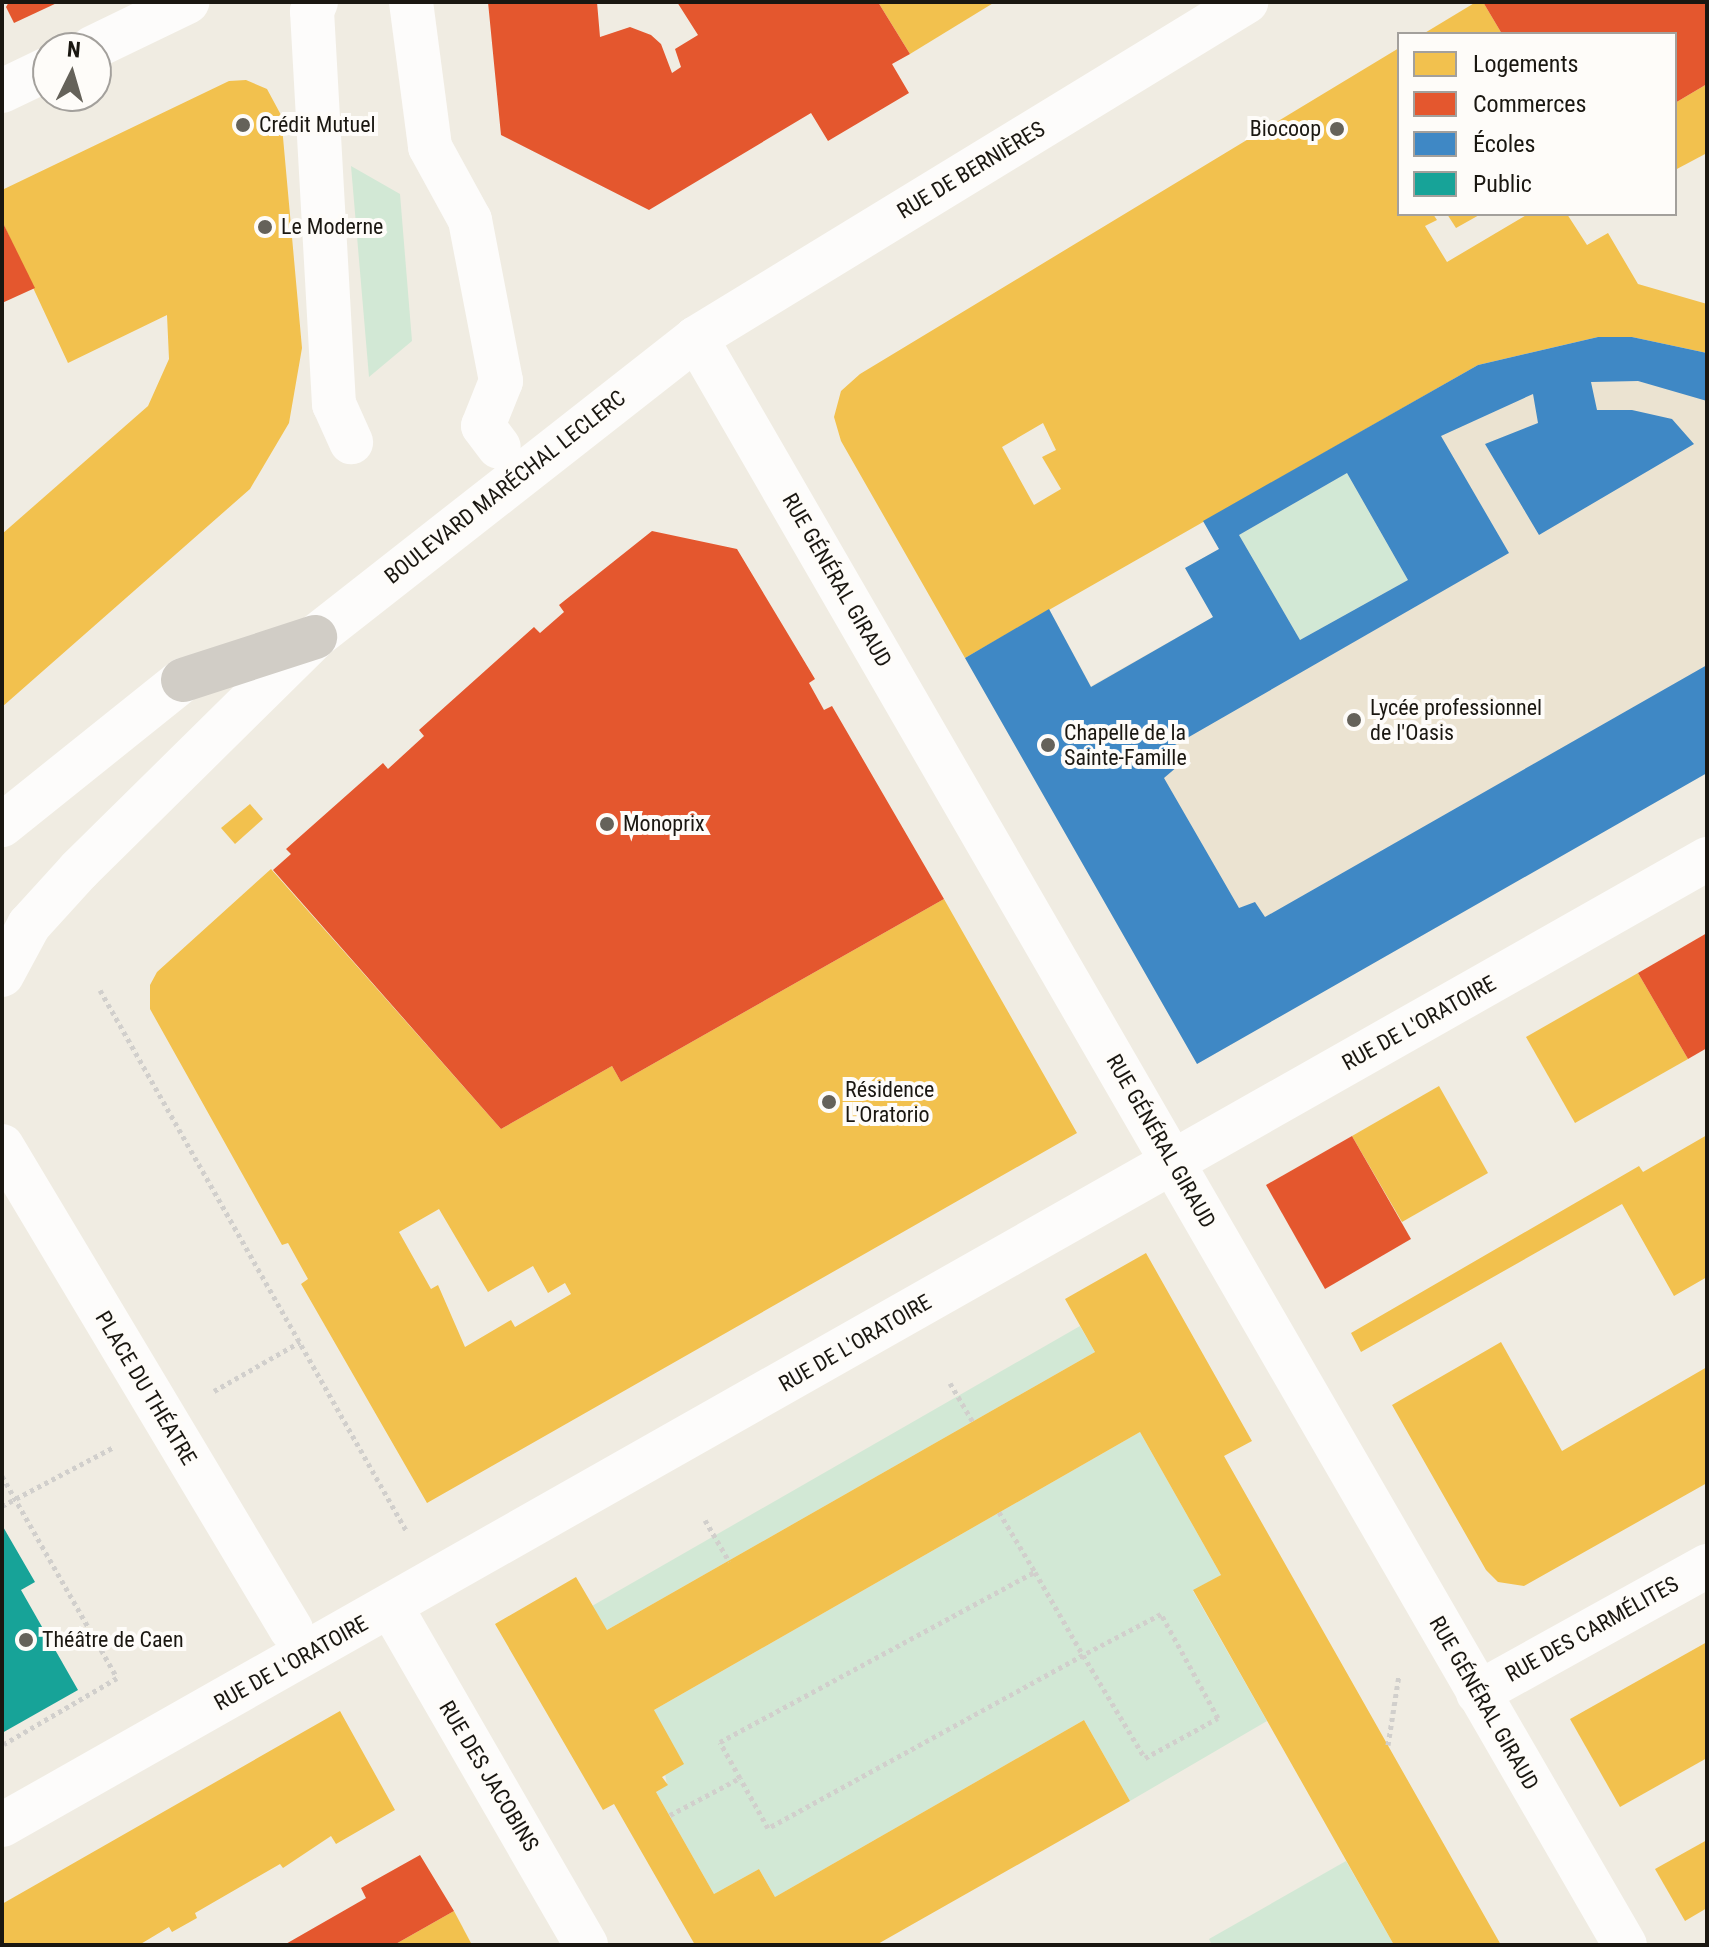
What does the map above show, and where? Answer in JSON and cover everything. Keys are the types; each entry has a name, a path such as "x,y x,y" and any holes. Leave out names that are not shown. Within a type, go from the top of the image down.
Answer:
{"main road":[{"name":"BOULEVARD MARÉCHAL LECLERC","path":"183,680 315,637"}],"street":[{"path":"112,38 187,2"},
{"path":"316,2 312,11 334,404 351,442"},
{"name":"BOULEVARD MARÉCHAL LECLERC","path":"411,2 430,147 470,220 501,381 483,426 499,447"},
{"name":"RUE DE BERNIÈRES","path":"696,338 1246,2"},
{"path":"2,91 32,77"},
{"name":"BOULEVARD MARÉCHAL LECLERC","path":"2,975 16,931 315,637 696,338"},
{"name":"RUE GÉNÉRAL GIRAUD","path":"696,338 1625,1945"},
{"name":"BOULEVARD MARÉCHAL LECLERC","path":"2,825 183,680"},
{"name":"RUE DE L'ORATOIRE","path":"2,1825 1707,859"},
{"name":"PLACE DU THÉATRE","path":"2,1146 291,1629"},
{"name":"RUE DES CARMÉLITES","path":"1478,1693 1707,1566"},
{"name":"RUE DES JACOBINS","path":"391,1607 586,1945"}],"path":[{"path":"100,990 414,1544"},
{"path":"950,1383 973,1422"},
{"path":"2,1476 121,1684"},
{"path":"2,1506 55,1479"},
{"path":"999,1512 1035,1572 1083,1655 1145,1758 1218,1718 1161,1614 1083,1655 768,1828 720,1742 1035,1572"},
{"path":"705,1520 729,1561"},
{"path":"1388,1745 1399,1675"},
{"path":"4,1744 117,1678"},
{"path":"670,1815 740,1778"}],"shaded area":[{"name":"Lycée professionnel de l'Oasis","path":"1707,353 1707,773 1197,1064 965,658 1049,609 1091,686 1213,617 1185,568 1219,549 1355,435"}],"green space":[{"path":"351,166 400,194 412,341 369,377"},
{"path":"1347,473 1408,580 1300,640 1239,535"},
{"path":"1080,1326 1095,1352 607,1630 592,1606"},
{"path":"1140,1432 1221,1575 1193,1591 1267,1721 1130,1801 1084,1720 775,1897 759,1869 714,1894 656,1792 667,1785 654,1710"},
{"path":"1346,1861 1394,1945 1212,1945 1209,1939"}],"building: Logements":[{"path":"878,2 995,2 910,54"},
{"path":"1476,2 1483,2 1501,32 1426,32"},
{"path":"1397,49 1397,216 1434,216 1437,220 1425,226 1447,262 1525,216 1568,216 1587,245 1608,233 1638,284 1707,304 1707,353 1632,337 1598,337 1478,365 965,658 841,441 834,417 841,391 860,374","holes":["1043,423 1056,450 1042,457 1061,489 1034,505 1002,447"]},
{"path":"246,80 267,89 281,115 302,348 289,423 250,489 2,707 2,534 148,406 169,359 167,315 68,363 2,221 2,190 229,81"},
{"path":"1707,84 1707,153 1677,169 1677,102"},
{"path":"1448,216 1477,216 1456,228"},
{"path":"250,804 263,819 235,844 221,828"},
{"path":"271,869 501,1129 612,1066 621,1082 944,899 1077,1133 427,1503 301,1284 308,1279 288,1243 282,1245 150,1009 150,985 157,972","holes":["439,1209 488,1292 533,1266 548,1293 565,1283 571,1294 515,1327 511,1320 465,1347 438,1285 431,1289 399,1232"]},
{"path":"1638,973 1688,1059 1575,1123 1526,1037"},
{"path":"1439,1086 1488,1173 1402,1222 1352,1136"},
{"path":"1707,1135 1707,1277 1674,1296 1622,1204 1361,1352 1351,1333 1639,1166 1643,1172"},
{"path":"1146,1253 1252,1441 1224,1456 1501,1945 1394,1945 1193,1590 1221,1575 1140,1432 654,1710 684,1764 662,1777 668,1785 656,1792 714,1894 759,1869 775,1897 1084,1720 1130,1801 876,1945 695,1945 614,1804 603,1810 495,1624 576,1577 607,1630 1095,1352 1065,1299"},
{"path":"1501,1342 1562,1451 1707,1367 1707,1483 1524,1586 1498,1582 1486,1570 1392,1405"},
{"path":"1707,1642 1707,1758 1620,1807 1570,1719"},
{"path":"340,1711 395,1810 336,1844 331,1836 283,1868 280,1864 195,1913 197,1918 172,1932 169,1927 139,1945 2,1945 2,1904"},
{"path":"1707,1840 1707,1908 1685,1921 1655,1869"},
{"path":"454,1911 472,1945 394,1945"}],"building: Commerces":[{"path":"9,2 59,2 14,23 6,7"},
{"path":"488,2 597,2 600,37 630,27 651,35 661,44 672,73 681,67 675,49 698,35 677,2 878,2 910,54 892,64 909,93 828,141 811,113 649,210 501,135"},
{"path":"1483,2 1707,2 1707,84 1677,102 1677,32 1501,32"},
{"path":"2,221 35,288 2,303"},
{"name":"Monoprix","path":"652,531 737,549 815,679 809,683 824,710 832,706 944,899 621,1082 612,1066 501,1129 273,870 291,854 286,849 383,763 388,769 424,736 419,730 534,627 540,633 564,612 559,605"},
{"path":"1707,933 1707,1048 1688,1059 1638,973"},
{"path":"1352,1136 1411,1239 1325,1289 1266,1185"},
{"path":"420,1855 454,1911 394,1945 284,1945 366,1898 361,1888"}],"building: Écoles":[{"path":"1598,337 1632,337 1707,353 1707,401 1638,381 1591,382 1597,410 1632,410 1672,419 1694,444 1539,535 1485,444 1538,423 1533,394 1441,436 1509,553 1168,749 1178,766 1164,778 1239,908 1255,902 1265,917 1707,665 1707,773 1197,1064 965,658 1049,609 1091,687 1213,617 1185,568 1219,549 1203,521 1478,365","holes":["1347,473 1408,580 1300,640 1239,535"]}],"building: Public":[{"name":"Théâtre de Caen","path":"2,1525 35,1582 21,1590 78,1690 2,1733"}],"place":[{"name":"Crédit Mutuel","path":"243,125"},
{"name":"Biocoop","path":"1337,129"},
{"name":"Le Moderne","path":"265,227"},
{"name":"Lycée professionnel de l'Oasis","path":"1354,720"},
{"name":"Chapelle de la Sainte-Famille","path":"1048,745"},
{"name":"Monoprix","path":"607,824"},
{"name":"Résidence L'Oratorio","path":"829,1102"},
{"name":"Théâtre de Caen","path":"26,1640"}]}
